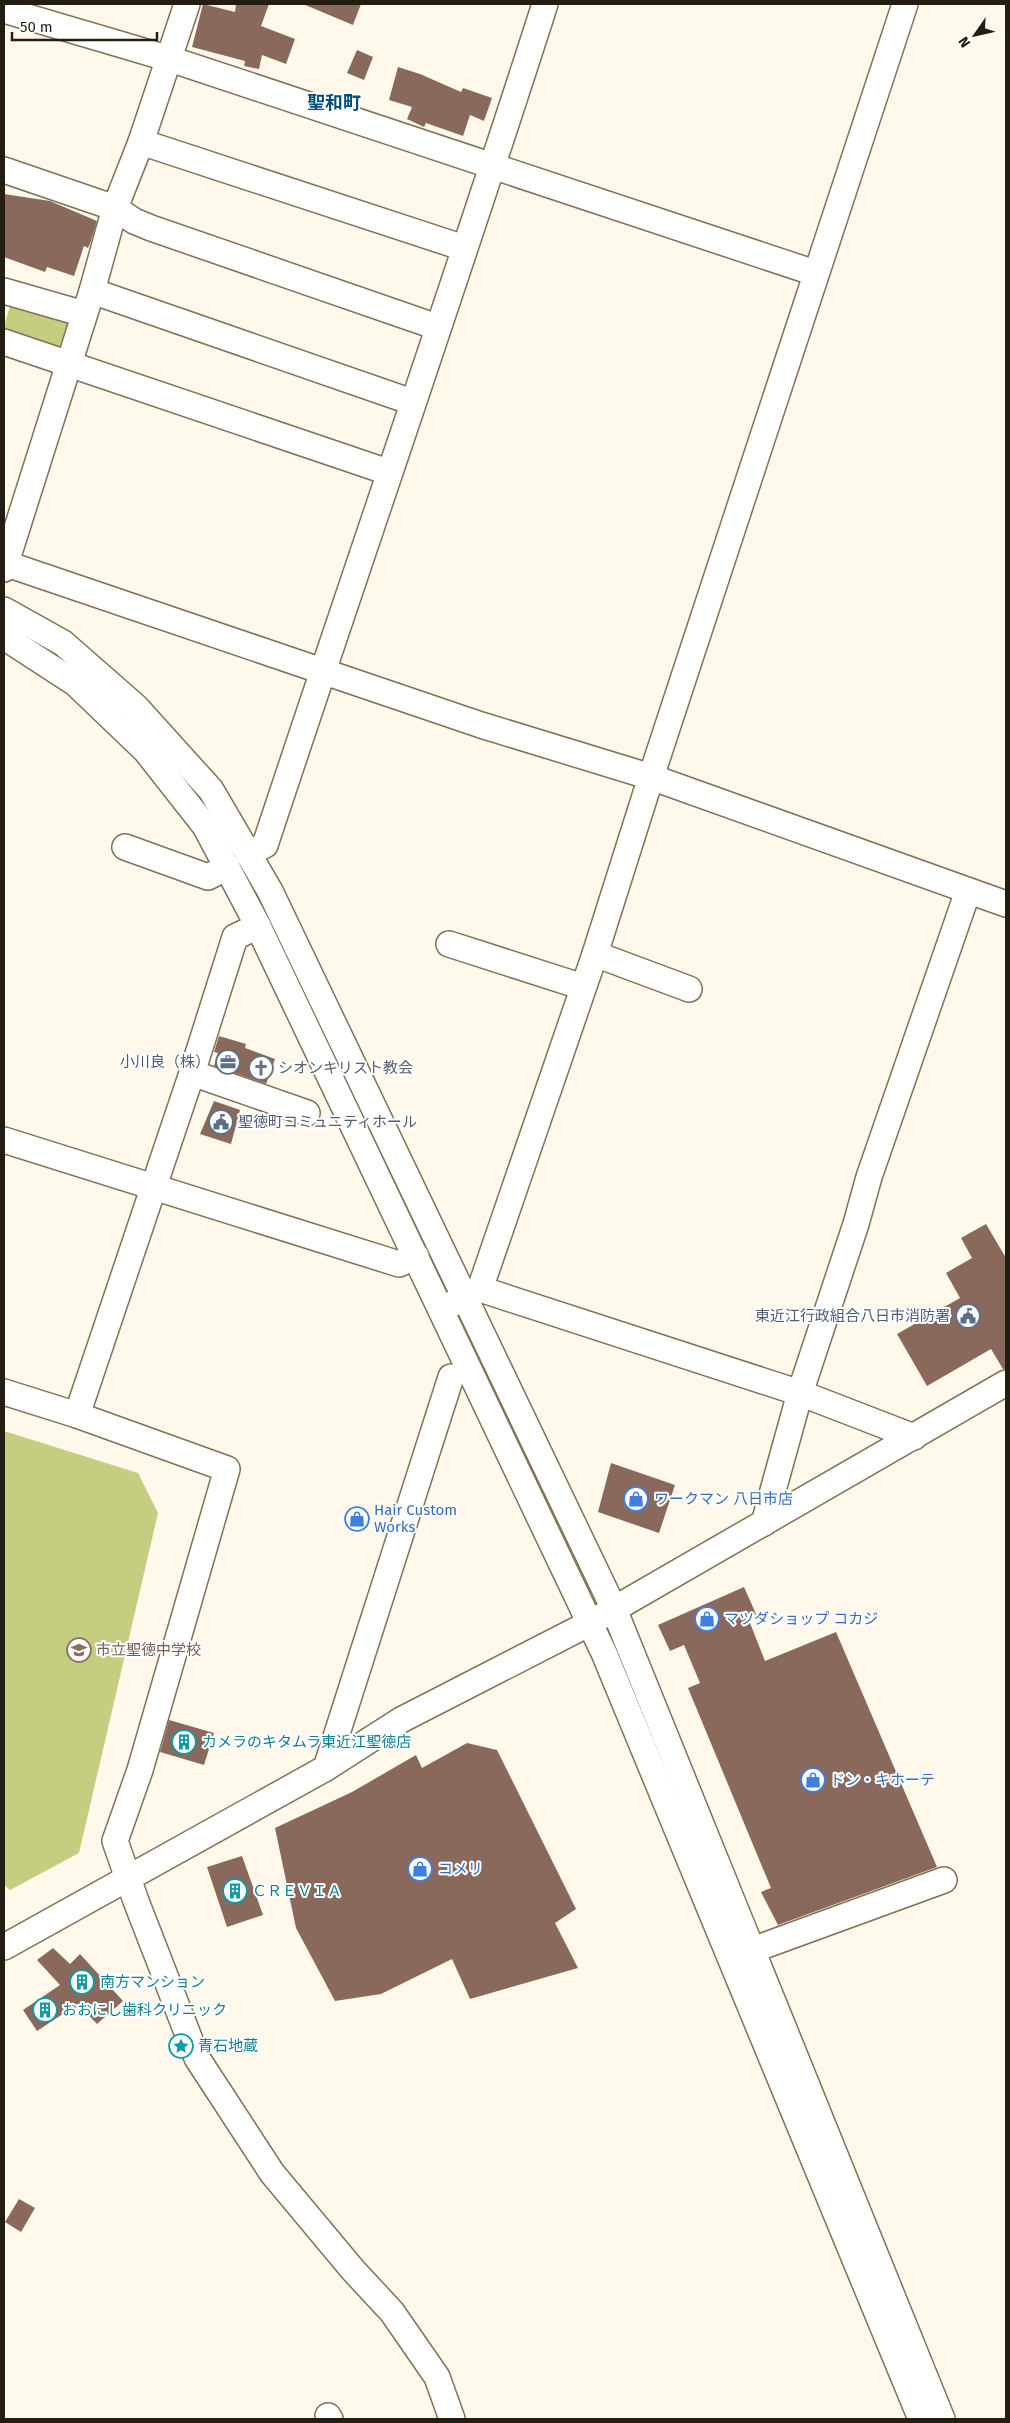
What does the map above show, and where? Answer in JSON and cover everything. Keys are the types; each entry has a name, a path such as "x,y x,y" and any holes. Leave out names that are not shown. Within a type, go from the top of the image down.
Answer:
{"street":[{"path":"186,4 170,58 141,142 115,208 92,291 4,565 481,725 650,777 1006,904"},
{"path":"248,854 265,845 388,472 493,167 545,4"},
{"path":"441,1309 472,1293 584,987 650,777 905,4"},
{"path":"4,10 170,58 815,273"},
{"path":"141,142 464,248"},
{"path":"4,170 115,208 134,221 151,228 437,327"},
{"path":"4,291 84,314"},
{"path":"92,291 412,402"},
{"path":"4,342 388,472"},
{"path":"4,610 63,643 136,707 211,790 270,891 472,1293 614,1609 742,1954 922,2419"},
{"path":"4,637 75,683 146,751 205,826 227,867 258,926 590,1623 742,1954 942,2419"},
{"path":"125,847 208,877 227,867"},
{"path":"764,1523 800,1393 856,1224 869,1177 968,892"},
{"path":"77,1415 155,1186 235,938 258,926"},
{"path":"449,944 584,987"},
{"path":"595,954 689,989"},
{"path":"192,1074 307,1114"},
{"path":"4,1140 399,1264 416,1256"},
{"path":"472,1293 800,1393 914,1437"},
{"path":"326,1768 451,1378"},
{"path":"4,1947 326,1768 401,1720 590,1623 1006,1383"},
{"path":"4,1392 77,1415 227,1469 140,1770 115,1841 127,1878 197,2058 272,2173 353,2270 392,2312 437,2377 452,2419"},
{"path":"742,1954 944,1880"}],"green space":[{"path":"11,302 74,322 64,355 4,336 4,327"},
{"name":"市立聖徳中学校","path":"4,1431 138,1473 158,1513 79,1853 10,1890 4,1885"}],"building":[{"path":"203,4 235,12 236,4 269,4 261,26 295,39 286,64 262,55 259,69 244,66 245,61 192,47"},
{"path":"303,4 361,4 353,25"},
{"path":"357,50 373,57 364,80 347,73"},
{"path":"398,67 420,74 461,92 463,88 492,98 484,121 470,115 463,136 426,123 424,127 407,119 412,107 389,100"},
{"path":"4,194 50,201 97,221 88,248 84,246 74,276 47,267 45,272 4,257"},
{"path":"219,1036 246,1044 245,1048 275,1059 266,1084 214,1066 218,1053 214,1052"},
{"name":"聖徳町コミュニティホール","path":"214,1101 240,1110 231,1144 200,1134"},
{"name":"東近江行政組合八日市消防署","path":"986,1224 1006,1258 1006,1369 1003,1369 991,1349 927,1386 897,1334 960,1298 946,1273 972,1258 961,1238"},
{"name":"ワークマン 八日市店","path":"611,1463 675,1485 659,1533 598,1512"},
{"name":"ドン・キホーテ","path":"744,1587 756,1614 748,1618 765,1661 836,1632 937,1867 778,1925 761,1892 771,1888 688,1688 700,1683 684,1645 670,1651 658,1625"},
{"name":"カメラのキタムラ東近江聖徳店","path":"169,1720 214,1733 204,1765 160,1752"},
{"name":"コメリ","path":"467,1743 497,1750 576,1909 555,1923 578,1968 470,1999 452,1959 381,1994 335,2001 296,1928 275,1828 352,1792 416,1755 422,1768"},
{"name":"ＣＲＥＶＩＡ","path":"242,1856 263,1915 227,1927 207,1867"},
{"name":"南方マンション","path":"53,1948 70,1964 80,1954 123,2001 97,2024 78,2004 37,2031 23,2010 60,1985 37,1960"},
{"path":"19,2199 35,2208 21,2232 5,2222"}],"place":[{"name":"小川良（株）","path":"228,1062"},
{"name":"シオンキリスト教会","path":"261,1068"},
{"name":"聖徳町コミュニティホール","path":"221,1122"},
{"name":"東近江行政組合八日市消防署","path":"968,1316"},
{"name":"ワークマン 八日市店","path":"636,1499"},
{"name":"Hair Custom Works","path":"357,1519"},
{"name":"マツダショップ コカジ","path":"707,1619"},
{"name":"市立聖徳中学校","path":"79,1650"},
{"name":"カメラのキタムラ東近江聖徳店","path":"184,1742"},
{"name":"ドン・キホーテ","path":"813,1780"},
{"name":"コメリ","path":"420,1869"},
{"name":"ＣＲＥＶＩＡ","path":"235,1891"},
{"name":"南方マンション","path":"82,1982"},
{"name":"おおにし歯科クリニック","path":"45,2010"},
{"name":"青石地蔵","path":"181,2046"}],"district":[{"name":"聖和町","path":"334,103"}]}
